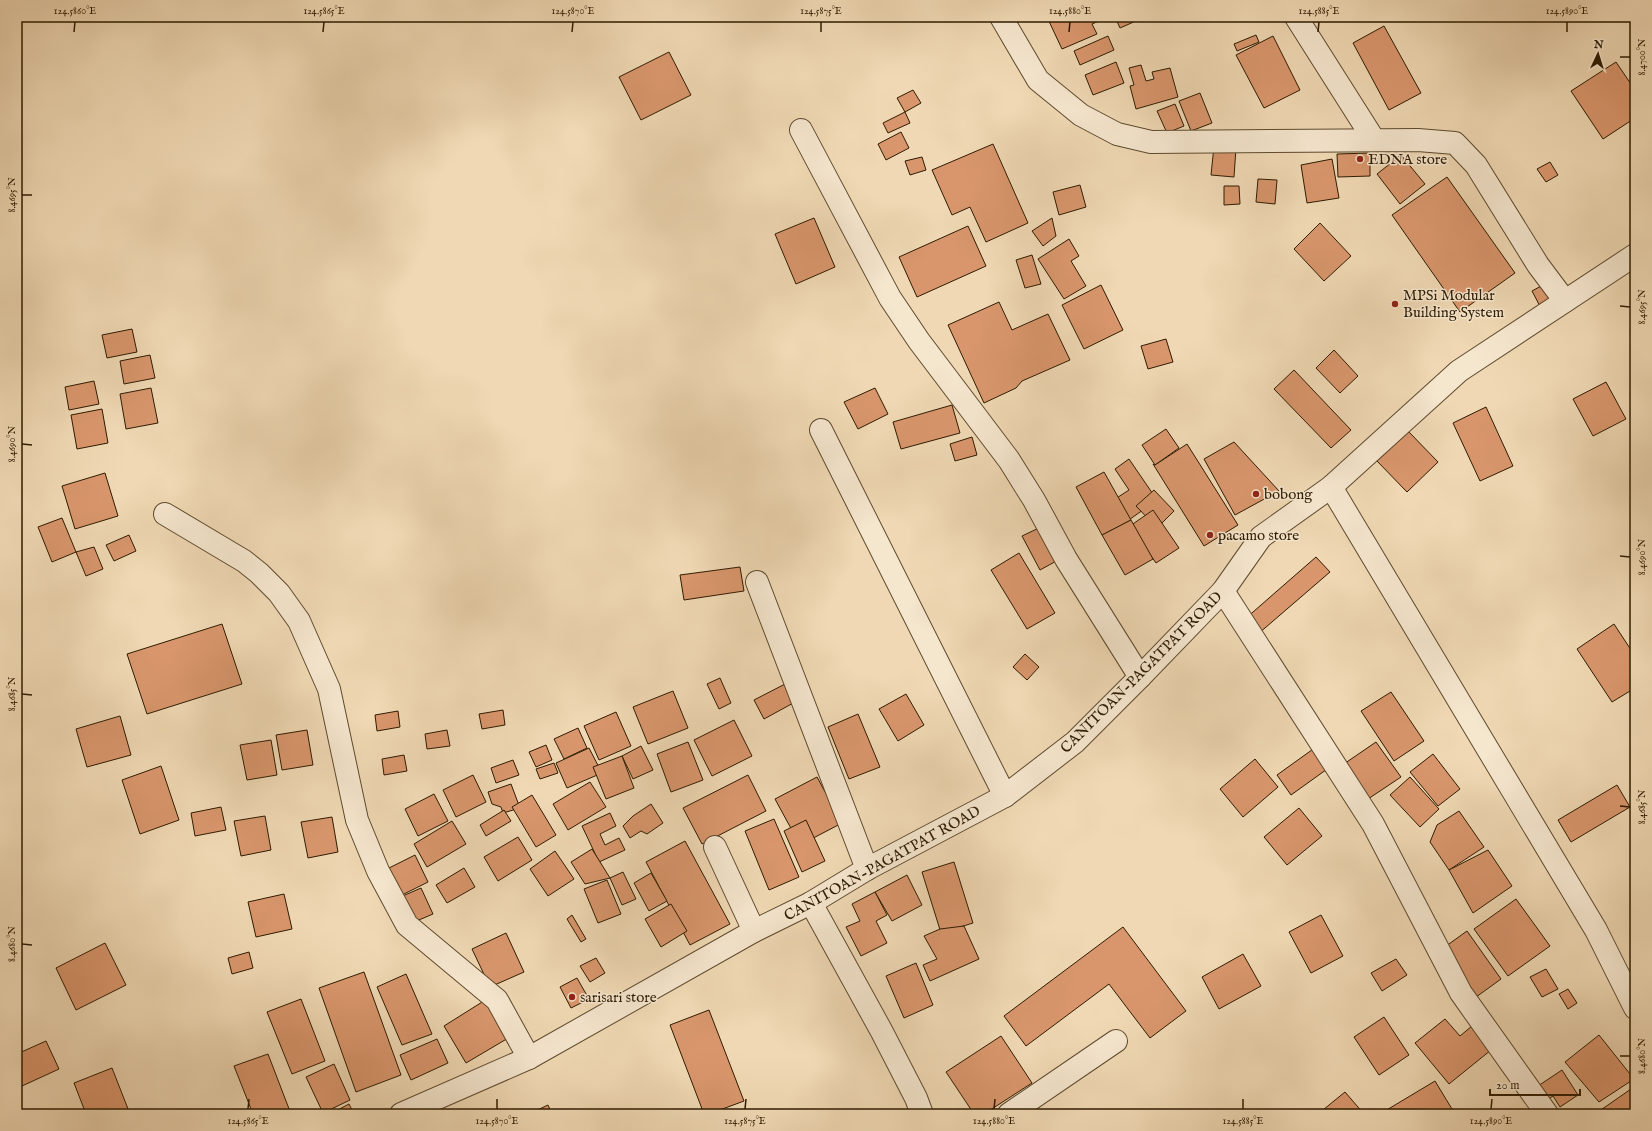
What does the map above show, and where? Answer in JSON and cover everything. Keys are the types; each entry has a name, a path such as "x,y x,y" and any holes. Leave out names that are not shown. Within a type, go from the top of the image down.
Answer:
{"street":[{"path":"1001,17 1038,80 1081,115 1117,134 1151,142 1418,140 1455,143 1476,165 1538,265 1565,302"},
{"path":"1296,17 1374,140"},
{"path":"801,130 890,298 919,341 1009,460 1034,500 1066,559 1140,677"},
{"name":"CANITOAN-PAGATPAT ROAD","path":"402,1114 529,1058 754,931 811,903 867,869 1005,796 1075,742 1140,677 1223,591 1261,537 1331,488 1459,372 1635,255"},
{"path":"821,430 1005,796"},
{"path":"1331,488 1596,930 1635,1008"},
{"path":"165,514 244,561 259,573 279,593 299,621 329,689 356,820 378,871 407,925 497,1000 529,1058"},
{"path":"757,582 867,869"},
{"path":"1223,591 1373,824 1461,993 1547,1114"},
{"path":"715,847 754,931"},
{"path":"811,903 882,1032 916,1098 922,1114"},
{"path":"1009,1114 1116,1041"}],"building":[{"path":"1047,17 1106,18 1092,24 1097,34 1062,49"},
{"path":"1115,17 1145,17 1120,28"},
{"path":"1384,26 1421,93 1389,110 1353,43"},
{"path":"1256,35 1259,42 1237,51 1234,44"},
{"path":"1108,36 1114,50 1080,65 1074,51"},
{"path":"1273,36 1300,90 1264,108 1236,55"},
{"path":"669,52 691,95 641,120 619,77"},
{"path":"1116,62 1124,83 1093,95 1085,75"},
{"path":"1616,62 1635,90 1635,118 1603,139 1571,91"},
{"path":"1141,65 1146,81 1154,79 1152,72 1170,68 1178,97 1136,109 1130,86 1134,85 1129,68"},
{"path":"913,90 921,103 905,112 897,98"},
{"path":"1200,93 1212,123 1191,131 1179,101"},
{"path":"1175,104 1184,126 1167,133 1157,111"},
{"path":"905,112 910,123 888,133 883,123"},
{"path":"901,132 909,148 886,160 878,144"},
{"path":"993,144 1028,223 986,242 970,207 952,215 932,170"},
{"path":"1214,146 1236,148 1234,177 1211,175"},
{"path":"1370,153 1370,176 1338,177 1337,154"},
{"path":"1401,155 1425,184 1400,204 1377,174"},
{"path":"922,157 926,170 910,175 905,161"},
{"path":"1332,159 1339,198 1307,203 1301,165"},
{"path":"1550,162 1558,175 1546,182 1537,169"},
{"path":"1447,177 1515,273 1460,312 1392,215"},
{"path":"1258,179 1277,180 1275,204 1256,202"},
{"path":"1080,185 1086,207 1059,215 1053,192"},
{"path":"1224,186 1239,186 1240,204 1224,205"},
{"path":"814,218 835,267 796,284 775,234"},
{"path":"1052,218 1056,236 1043,246 1032,231"},
{"path":"1320,223 1351,256 1324,281 1294,249"},
{"path":"968,226 986,266 917,297 899,257"},
{"path":"1069,239 1079,256 1071,261 1086,286 1064,299 1038,259"},
{"path":"1032,255 1041,284 1025,288 1016,260"},
{"path":"1552,280 1563,301 1543,312 1532,291"},
{"path":"1101,285 1123,330 1084,349 1062,305"},
{"path":"999,302 1012,330 1048,314 1070,360 1022,381 1016,388 984,403 948,325"},
{"path":"132,329 137,352 107,358 102,335"},
{"path":"1166,339 1173,362 1148,369 1141,346"},
{"path":"1334,350 1358,376 1340,393 1316,368"},
{"path":"150,355 155,378 124,384 120,361"},
{"path":"1294,370 1351,430 1331,448 1274,389"},
{"path":"94,381 99,404 69,410 65,387"},
{"path":"1606,382 1626,419 1593,436 1573,399"},
{"path":"151,388 158,423 126,429 120,394"},
{"path":"875,388 888,414 858,429 844,402"},
{"path":"952,405 960,433 901,449 893,422"},
{"path":"1486,407 1513,466 1480,481 1453,423"},
{"path":"102,409 108,443 77,449 71,415"},
{"path":"1166,429 1179,448 1155,465 1142,445"},
{"path":"1408,431 1438,462 1407,492 1377,461"},
{"path":"972,437 977,455 955,461 950,444"},
{"path":"1234,442 1279,491 1235,515 1204,459"},
{"path":"1187,444 1238,525 1204,546 1153,464 1155,465"},
{"path":"1129,459 1157,500 1126,522 1112,501 1129,490 1115,469"},
{"path":"1104,472 1131,520 1102,535 1076,487"},
{"path":"105,473 118,516 75,529 62,486"},
{"path":"1154,490 1174,511 1157,528 1136,506"},
{"path":"1153,510 1179,548 1156,563 1130,526"},
{"path":"62,518 76,552 52,562 38,527"},
{"path":"1131,520 1153,559 1125,575 1102,535"},
{"path":"1043,526 1060,559 1040,570 1022,536"},
{"path":"129,535 136,551 114,561 106,545"},
{"path":"94,547 103,569 86,576 76,552"},
{"path":"1019,553 1055,613 1027,629 991,570"},
{"path":"1316,557 1330,572 1258,634 1245,619"},
{"path":"740,567 744,591 684,600 680,575"},
{"path":"222,624 242,684 147,714 127,654"},
{"path":"1614,624 1635,656 1635,688 1612,702 1577,649"},
{"path":"1025,654 1039,667 1027,680 1013,667"},
{"path":"720,678 731,703 719,709 707,684"},
{"path":"787,683 797,701 764,719 754,700"},
{"path":"673,691 688,728 648,744 633,707"},
{"path":"1391,692 1424,741 1394,761 1361,711"},
{"path":"906,694 924,725 898,741 879,709"},
{"path":"503,710 505,725 482,729 479,714"},
{"path":"398,711 400,727 377,731 375,715"},
{"path":"616,712 631,746 599,760 584,726"},
{"path":"858,714 880,767 849,779 828,727"},
{"path":"120,716 131,755 87,767 76,729"},
{"path":"734,720 752,756 712,776 694,740"},
{"path":"578,728 587,748 564,759 554,739"},
{"path":"307,730 313,765 282,770 276,735"},
{"path":"447,730 450,746 427,749 425,734"},
{"path":"271,740 277,775 247,780 240,745"},
{"path":"688,742 703,780 671,792 657,754"},
{"path":"1376,742 1401,777 1362,803 1338,768"},
{"path":"546,745 552,760 536,767 529,752"},
{"path":"641,746 653,770 633,779 622,756"},
{"path":"1316,747 1330,767 1291,795 1277,775"},
{"path":"589,748 602,773 567,788 556,763"},
{"path":"1433,754 1460,789 1438,806 1410,772"},
{"path":"404,755 407,771 384,775 382,759"},
{"path":"622,756 634,788 606,799 593,767"},
{"path":"1255,759 1278,787 1243,817 1220,789"},
{"path":"513,760 519,775 496,783 491,768"},
{"path":"554,763 558,773 540,779 536,769"},
{"path":"161,766 179,820 140,834 122,780"},
{"path":"473,775 486,802 456,817 443,790"},
{"path":"748,775 766,811 702,844 683,808"},
{"path":"817,777 842,823 800,845 775,799"},
{"path":"1410,777 1439,809 1420,827 1390,795"},
{"path":"590,782 606,807 568,830 553,804"},
{"path":"511,784 520,808 503,813 501,807 492,804 488,792"},
{"path":"1617,785 1630,807 1571,842 1558,820"},
{"path":"434,794 448,821 418,836 405,809"},
{"path":"532,795 556,835 536,847 512,807"},
{"path":"651,804 663,823 647,834 641,831 630,838 623,826 633,816"},
{"path":"221,807 226,830 195,836 191,813"},
{"path":"1299,808 1322,836 1287,865 1264,837"},
{"path":"504,810 511,821 486,836 480,825"},
{"path":"1459,811 1484,847 1449,870 1430,842 1437,825"},
{"path":"610,813 616,826 600,834 605,845 619,838 625,850 599,862 582,826"},
{"path":"265,816 271,850 241,856 234,821"},
{"path":"332,817 338,852 308,858 301,822"},
{"path":"774,819 799,877 769,890 745,831"},
{"path":"806,820 825,861 802,872 784,831"},
{"path":"452,821 466,844 427,867 414,844"},
{"path":"518,837 532,860 498,881 484,857"},
{"path":"685,841 730,924 690,945 646,862"},
{"path":"592,849 610,878 585,884 571,862"},
{"path":"1488,850 1512,886 1473,913 1449,870"},
{"path":"555,851 574,879 548,896 530,869"},
{"path":"415,855 428,882 398,897 385,870"},
{"path":"954,862 973,923 941,933 922,872"},
{"path":"464,868 475,887 447,903 436,885"},
{"path":"623,872 636,899 622,905 610,878"},
{"path":"651,873 667,901 649,911 634,883"},
{"path":"907,875 922,905 892,921 875,892"},
{"path":"607,880 621,914 598,923 584,889"},
{"path":"421,888 433,914 407,925 396,899"},
{"path":"875,892 887,915 876,921 887,943 861,956 846,927 860,921 852,904"},
{"path":"284,894 292,929 256,937 248,902"},
{"path":"1516,899 1550,946 1508,976 1474,929"},
{"path":"671,904 687,931 661,947 645,919"},
{"path":"572,915 586,939 581,942 567,919"},
{"path":"1321,915 1343,956 1311,973 1289,932"},
{"path":"964,926 979,959 930,981 923,965 937,959 924,936 940,929"},
{"path":"1123,927 1186,1011 1150,1038 1109,984 1026,1046 1004,1016"},
{"path":"1467,931 1501,979 1472,1000 1442,949"},
{"path":"506,933 524,972 490,987 472,949"},
{"path":"105,943 126,985 76,1010 56,968"},
{"path":"249,952 253,968 232,974 228,958"},
{"path":"1243,954 1261,986 1219,1009 1202,977"},
{"path":"596,958 605,973 590,982 580,966"},
{"path":"1396,959 1407,975 1382,991 1371,973"},
{"path":"916,963 933,1005 904,1018 886,976"},
{"path":"1546,969 1558,989 1542,997 1530,977"},
{"path":"364,972 401,1075 356,1092 319,988"},
{"path":"406,974 432,1034 402,1045 377,987"},
{"path":"577,978 589,999 571,1008 560,987"},
{"path":"1568,989 1577,1003 1568,1009 1559,994"},
{"path":"301,999 325,1061 292,1074 267,1012"},
{"path":"487,999 510,1037 466,1063 444,1026"},
{"path":"709,1010 744,1101 709,1114 704,1114 670,1025"},
{"path":"1384,1017 1409,1055 1379,1075 1354,1037"},
{"path":"1445,1019 1460,1036 1472,1026 1491,1050 1449,1084 1415,1043"},
{"path":"1599,1035 1634,1079 1599,1102 1565,1062"},
{"path":"1001,1036 1032,1083 984,1114 974,1114 946,1072"},
{"path":"437,1039 448,1063 411,1080 400,1055"},
{"path":"46,1041 59,1069 22,1086 17,1077 17,1054"},
{"path":"268,1054 291,1114 253,1114 234,1066"},
{"path":"334,1064 350,1100 323,1113 306,1077"},
{"path":"112,1068 130,1114 86,1114 74,1083"},
{"path":"1562,1070 1578,1095 1560,1107 1553,1096 1541,1104 1532,1090"},
{"path":"1435,1081 1455,1114 1380,1114"},
{"path":"1631,1089 1635,1095 1635,1114 1595,1114"},
{"path":"1345,1092 1364,1114 1318,1114"},
{"path":"17,1099 24,1114 17,1114"},
{"path":"349,1104 354,1114 330,1114"},
{"path":"548,1105 552,1114 529,1114"}],"place":[{"name":"EDNA store","path":"1360,159"},
{"name":"MPSi Modular Building System","path":"1395,304"},
{"name":"bobong","path":"1256,494"},
{"name":"pacamo store","path":"1210,535"},
{"name":"sarisari store","path":"572,997"}]}
